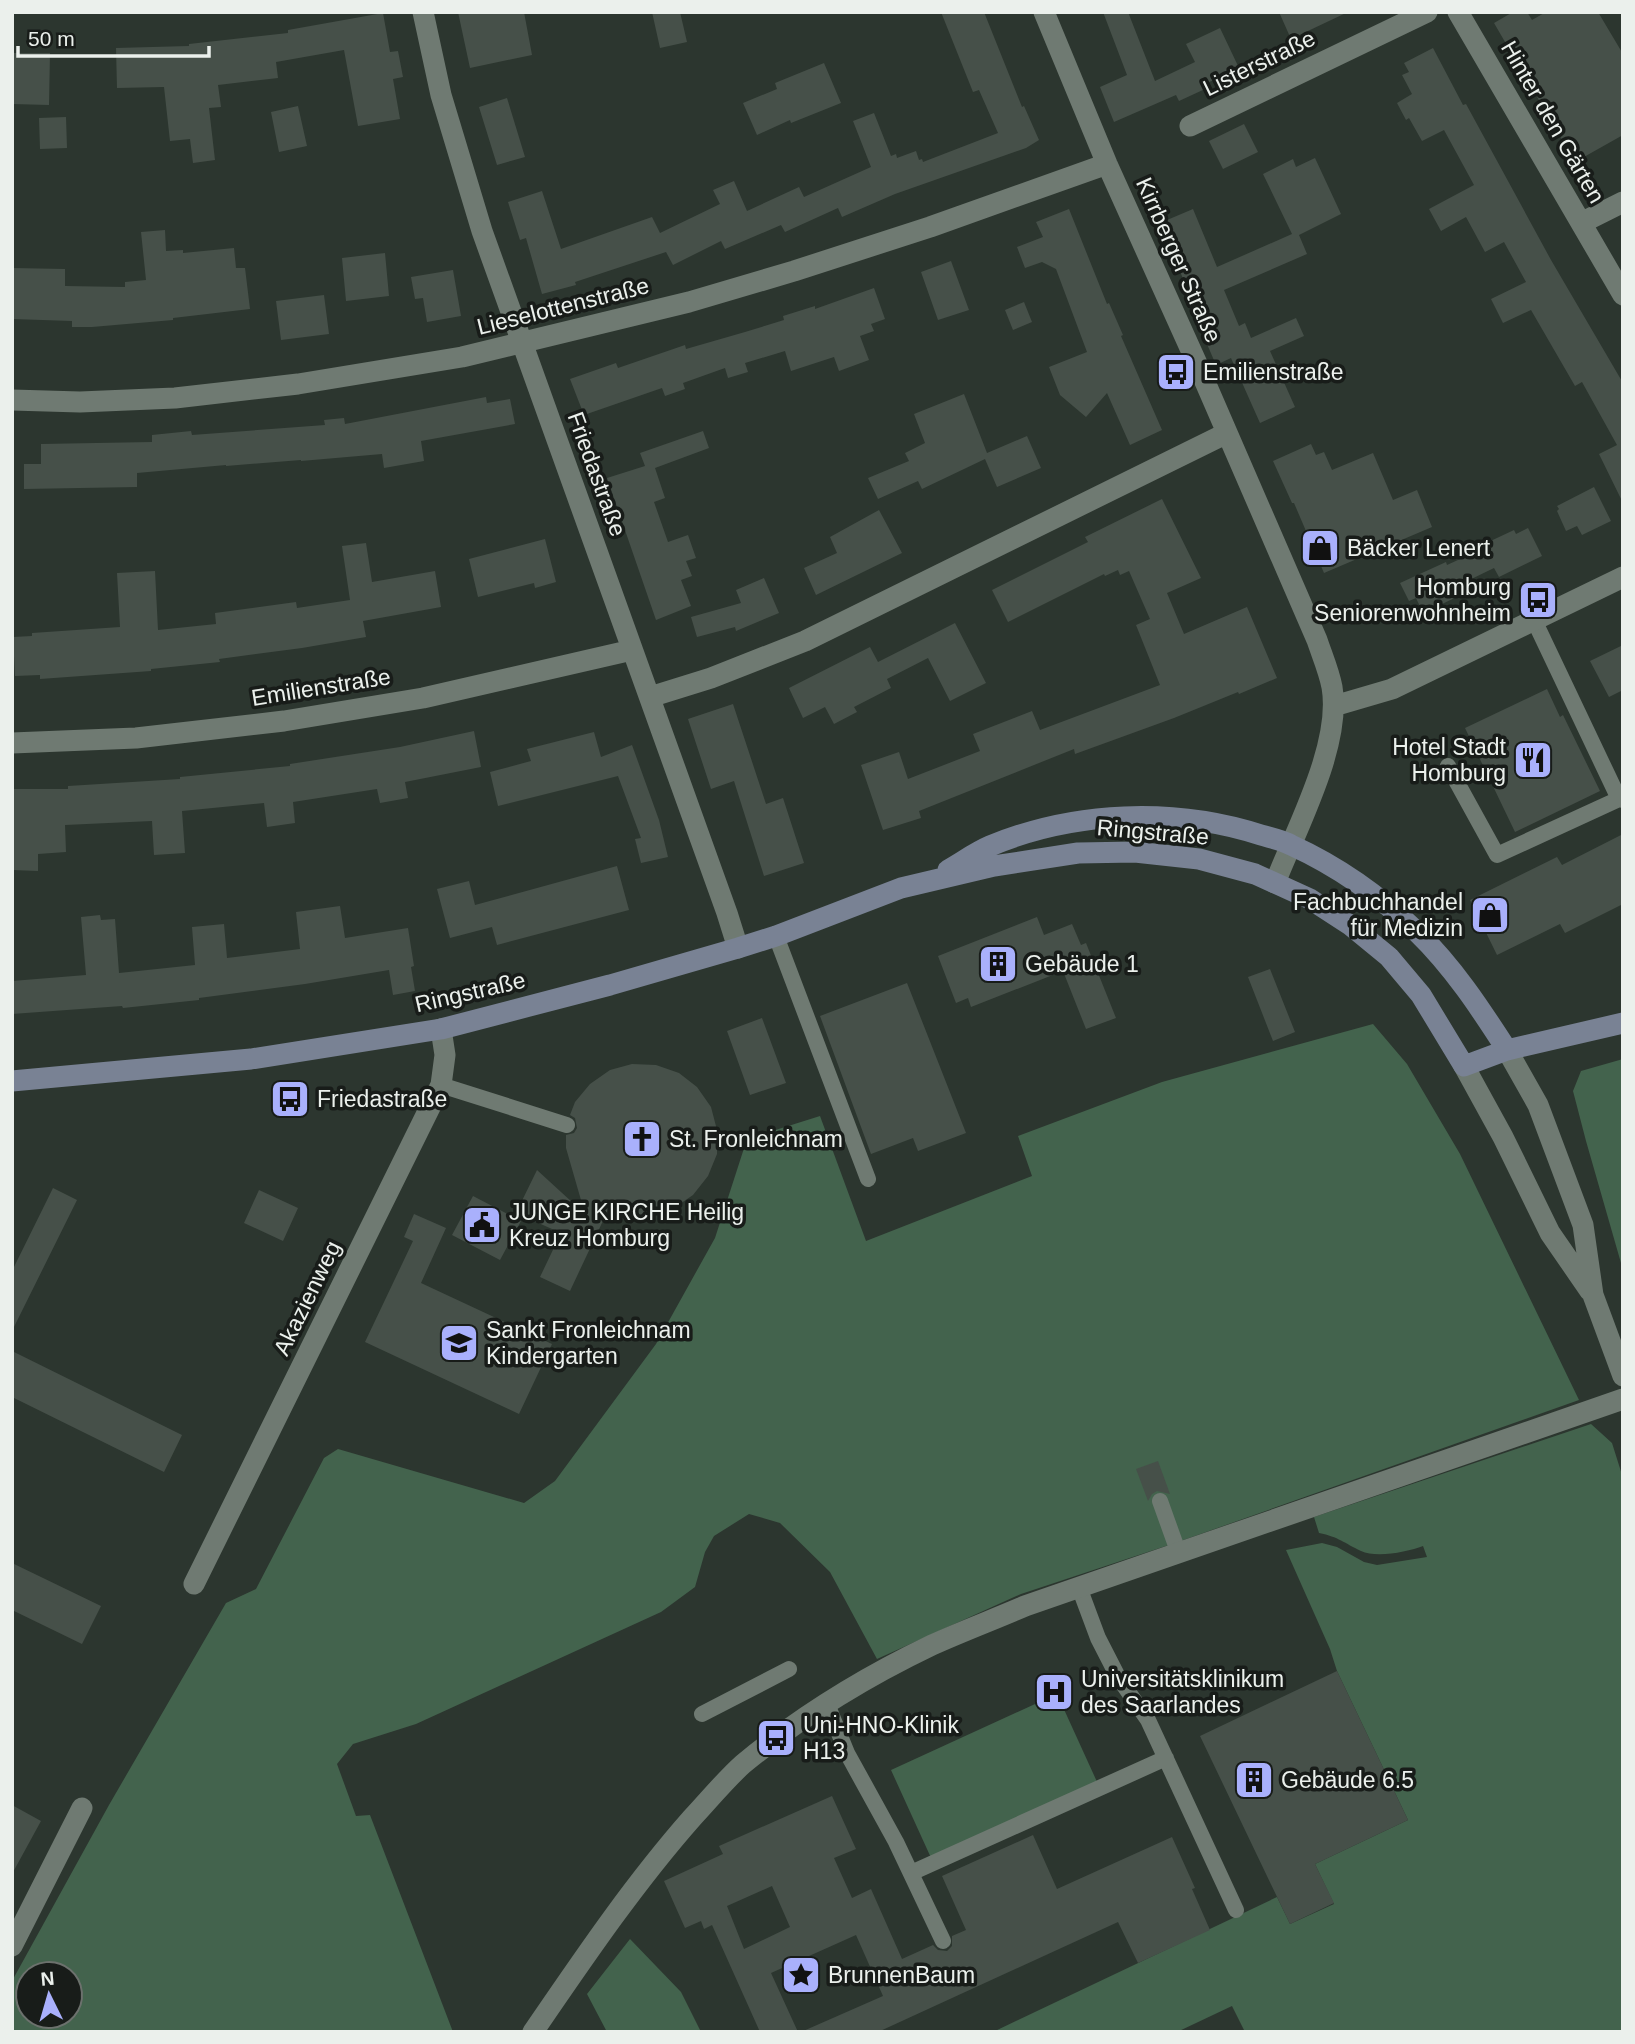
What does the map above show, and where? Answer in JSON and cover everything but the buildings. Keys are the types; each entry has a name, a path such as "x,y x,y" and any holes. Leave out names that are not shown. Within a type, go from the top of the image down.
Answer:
{"street":[{"name":"Friedastraße","path":"423,12 451,132 482,231 738,948"},
{"name":"Kirrberger Straße","path":"1044,12 1107,164 1317,640 1332,686 1332,729 1325,758 1275,883"},
{"name":"Listerstraße","path":"1190,126 1427,12"},
{"name":"Hinter den Gärten","path":"1458,12 1623,295"},
{"name":"Lieselottenstraße","path":"12,400 80,402 162,398 284,386 409,367 689,302 930,227 1107,164"},
{"path":"1581,223 1623,202"},
{"path":"650,697 711,678 805,642 1227,433"},
{"path":"1334,706 1392,690 1623,577"},
{"name":"Emilienstraße","path":"12,743 136,738 284,721 423,698 632,650"},
{"name":"Ringstraße","path":"925,883 988,847 1040,828 1094,819 1167,817 1234,826 1290,844 1354,880 1380,899 1417,932 1472,995 1507,1050"},
{"name":"Ringstraße","path":"12,1081 251,1059 441,1029 738,948 901,888 994,866 1078,853 1135,852 1199,859 1255,874 1310,899 1350,925 1389,957 1421,995 1464,1066"},
{"path":"1593,1295 1550,1233 1503,1137 1464,1066 1507,1050 1623,1023"},
{"name":"Akazienweg","path":"194,1584 441,1086 445,1055 441,1029"},
{"path":"1507,1050 1538,1105 1548,1138 1583,1225 1593,1295 1623,1376"},
{"path":"533,2032 613,1917 670,1843 741,1766 776,1738 883,1670 1025,1605 1623,1399"},
{"path":"12,1946 82,1808"}],"lane":[{"path":"1448,766 1497,855 1621,799 1534,620"},
{"path":"776,936 868,1179"},
{"path":"441,1086 567,1125"},
{"path":"1160,1501 1179,1554"},
{"path":"1079,1587 1098,1638 1118,1677 1148,1720 1237,1910"},
{"path":"702,1714 789,1669"},
{"path":"827,1704 847,1753 911,1873 943,1941"},
{"path":"911,1873 1166,1758"}],"green space":[{"path":"1373,1024 1407,1064 1460,1154 1579,1400 1175,1543 1021,1594 877,1659 830,1572 780,1523 749,1514 714,1536 705,1552 695,1587 661,1612 416,1724 353,1744 337,1764 356,1816 370,1815 453,2032 12,2032 14,1977 14,2030 84,2030 84,1960 24,1960 109,1805 226,1603 256,1589 324,1458 338,1449 524,1503 555,1481 656,1344 715,1238 747,1139 820,1116 866,1241 1032,1176 1018,1136 1162,1082"},
{"path":"1623,1059 1623,1270 1573,1091 1581,1071"},
{"path":"1591,1424 1612,1443 1623,1478 1623,2032 1245,2032 1232,2006 1177,2032 993,2032 1277,1897 1290,1924 1334,1904 1315,1864 1408,1820 1337,1671 1286,1550 1322,1543 1377,1565 1427,1557 1423,1546 1392,1553 1361,1551 1337,1538 1319,1533 1314,1517"},
{"path":"1057,1694 1098,1784 932,1860 891,1770"},
{"path":"630,1939 681,1992 701,2032 607,2032 587,1994"}],"place":[{"name":"Emilienstraße","path":"1176,372"},
{"name":"Bäcker Lenert","path":"1320,548"},
{"name":"Homburg Seniorenwohnheim","path":"1538,600"},
{"name":"Hotel Stadt Homburg","path":"1533,760"},
{"name":"Fachbuchhandel für Medizin","path":"1490,915"},
{"name":"Gebäude 1","path":"998,964"},
{"name":"Friedastraße","path":"290,1099"},
{"name":"St. Fronleichnam","path":"642,1139"},
{"name":"JUNGE KIRCHE Heilig Kreuz Homburg","path":"482,1225"},
{"name":"Sankt Fronleichnam Kindergarten","path":"459,1343"},
{"name":"Universitätsklinikum des Saarlandes","path":"1054,1692"},
{"name":"Uni-HNO-Klinik H13","path":"776,1738"},
{"name":"Gebäude 6.5","path":"1254,1780"},
{"name":"BrunnenBaum","path":"801,1975"}]}
